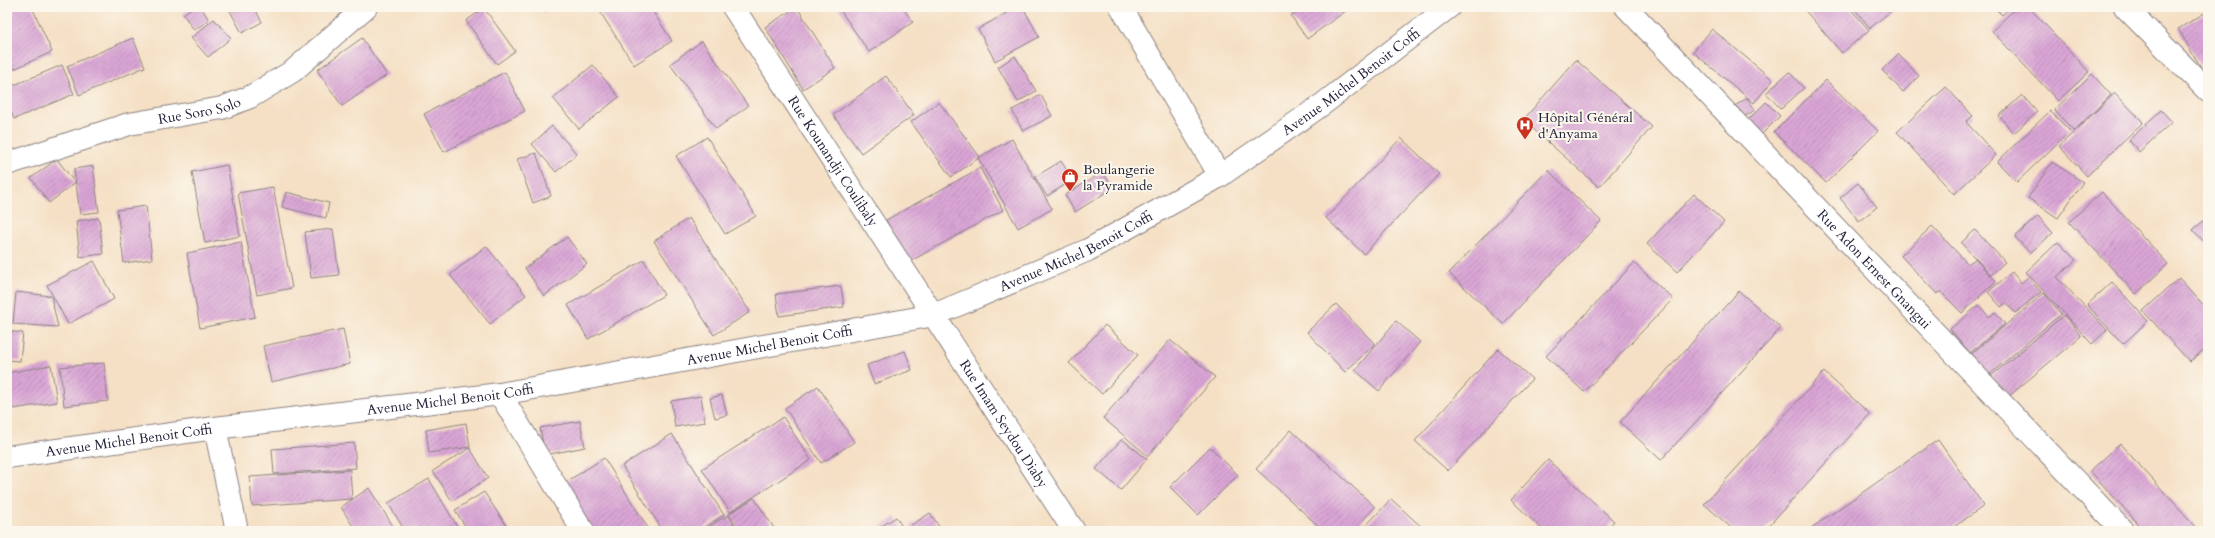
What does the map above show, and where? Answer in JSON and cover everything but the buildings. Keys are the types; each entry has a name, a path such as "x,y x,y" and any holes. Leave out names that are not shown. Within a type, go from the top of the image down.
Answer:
{"street":[{"name":"Rue Soro Solo","path":"7,164 129,124 222,108 250,97 293,71 366,7"},
{"path":"1121,7 1220,176"},
{"name":"Avenue Michel Benoit Coffi","path":"7,457 215,428 500,394 934,315 1088,250 1220,176 1323,104 1448,7"},
{"name":"Rue Adon Ernest Gnangui","path":"1626,7 2124,531"},
{"path":"2125,7 2208,91"},
{"name":"Rue Kounandji Coulibaly","path":"742,10 934,315"},
{"name":"Rue Imam Seydou Diaby","path":"934,315 1074,531"},
{"path":"500,394 583,531"},
{"path":"215,428 237,531"}],"place":[{"name":"Hôpital Général d'Anyama","path":"1525,140"},
{"name":"Boulangerie la Pyramide","path":"1070,192"}]}
